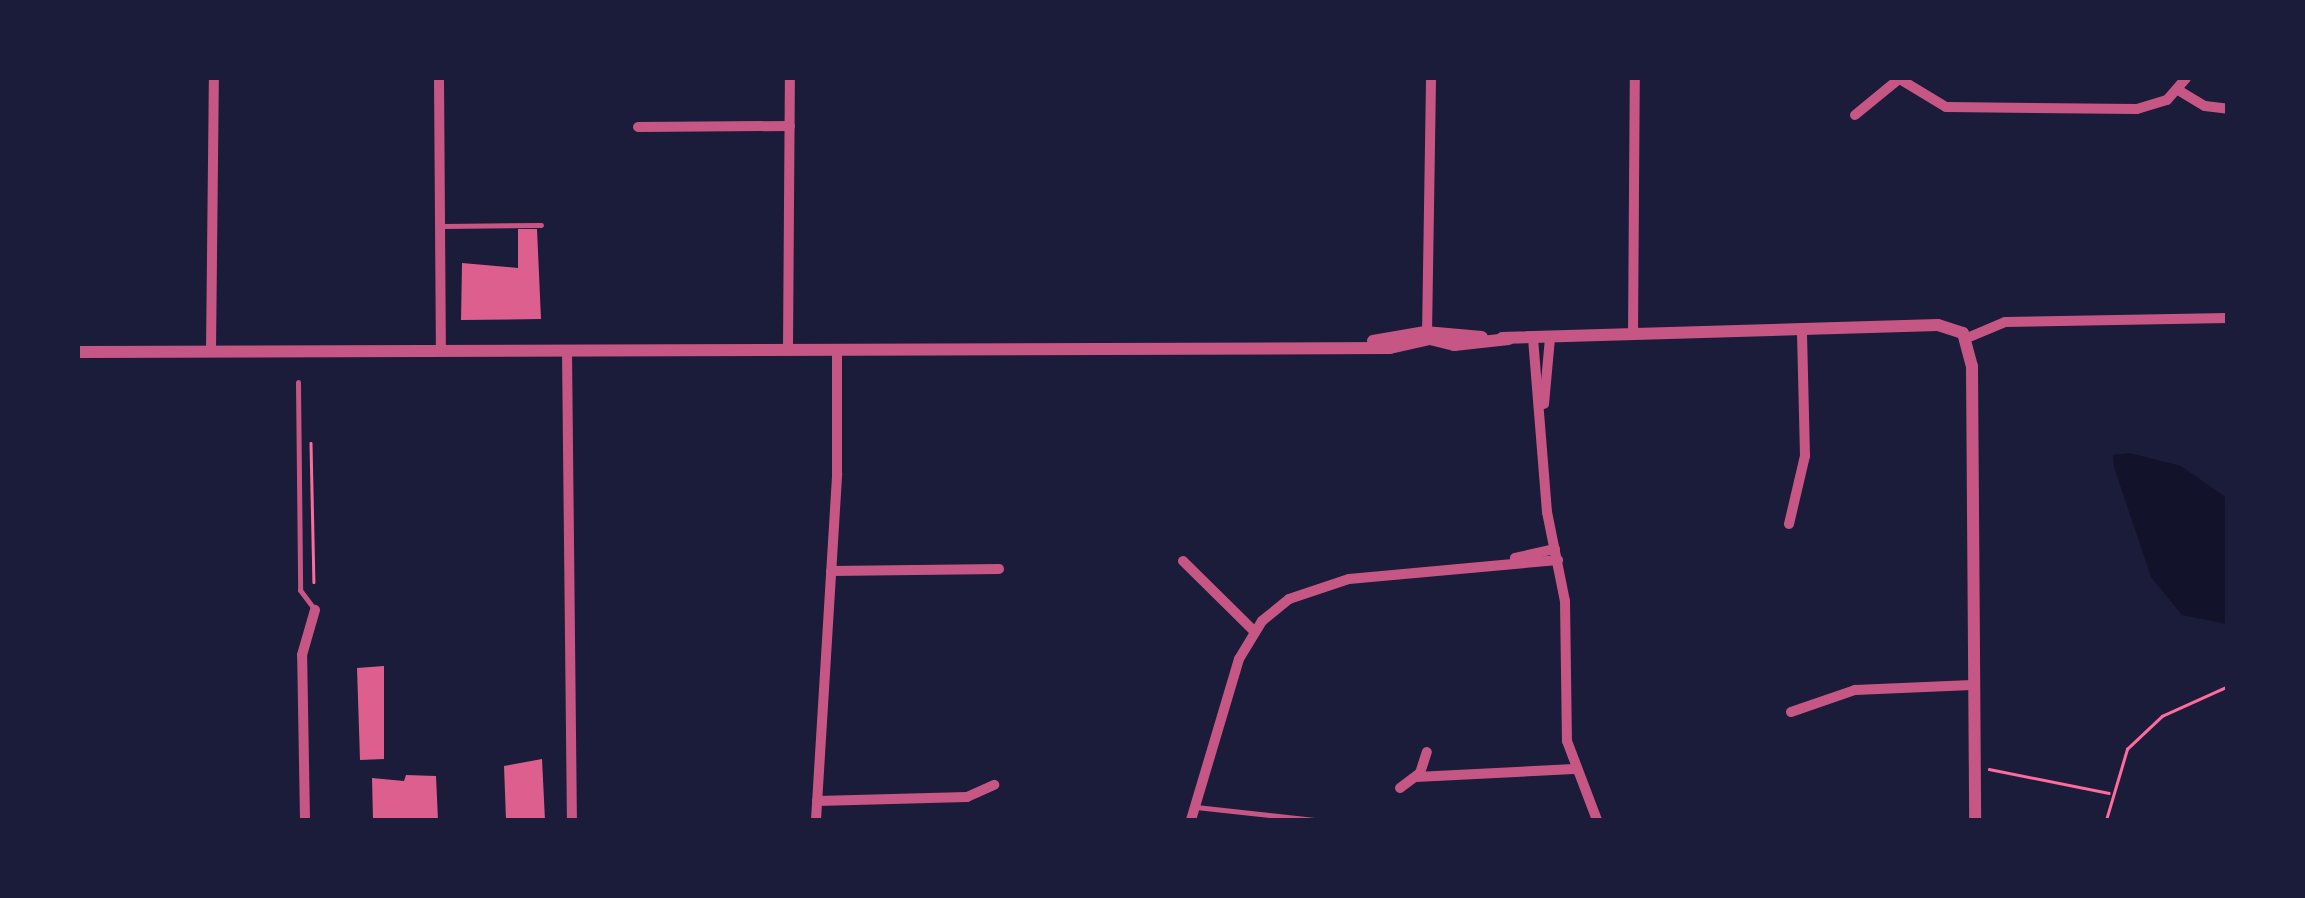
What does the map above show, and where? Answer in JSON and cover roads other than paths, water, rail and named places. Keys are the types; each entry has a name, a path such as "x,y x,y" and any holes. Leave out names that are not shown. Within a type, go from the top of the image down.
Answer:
{"street":[{"path":"211,352 214,78"},
{"path":"439,78 441,351"},
{"path":"788,350 790,78"},
{"path":"1430,334 1431,78"},
{"path":"1633,335 1635,78"},
{"path":"1855,115 1898,78 1932,102 1976,108 2137,109 2178,90 2186,78"},
{"path":"2178,90 2228,109"},
{"path":"638,127 790,126"},
{"path":"1966,338 2005,322 2228,318"},
{"path":"1430,334 1454,345 1509,339 1948,325 1966,338"},
{"path":"1789,524 1805,456 1802,329"},
{"path":"78,352 1350,344 1404,347 1430,334"},
{"path":"1534,338 1556,554 1566,729 1574,768 1597,820"},
{"path":"1543,414 1550,338"},
{"path":"1966,338 1975,820"},
{"path":"816,820 831,570 837,349"},
{"path":"567,350 572,820"},
{"path":"1191,820 1239,658 1254,631 1288,599 1327,583 1556,554"},
{"path":"1183,562 1254,631"},
{"path":"831,570 999,570"},
{"path":"304,820 302,656 315,610"},
{"path":"1790,712 1855,690 1972,685"},
{"path":"1416,777 1427,752"},
{"path":"1400,788 1416,777 1574,768"},
{"path":"817,801 967,797 994,785"}],"lane":[{"path":"442,226 541,225"},
{"path":"298,382 300,590 315,610"},
{"path":"1193,807 1314,820"}]}
